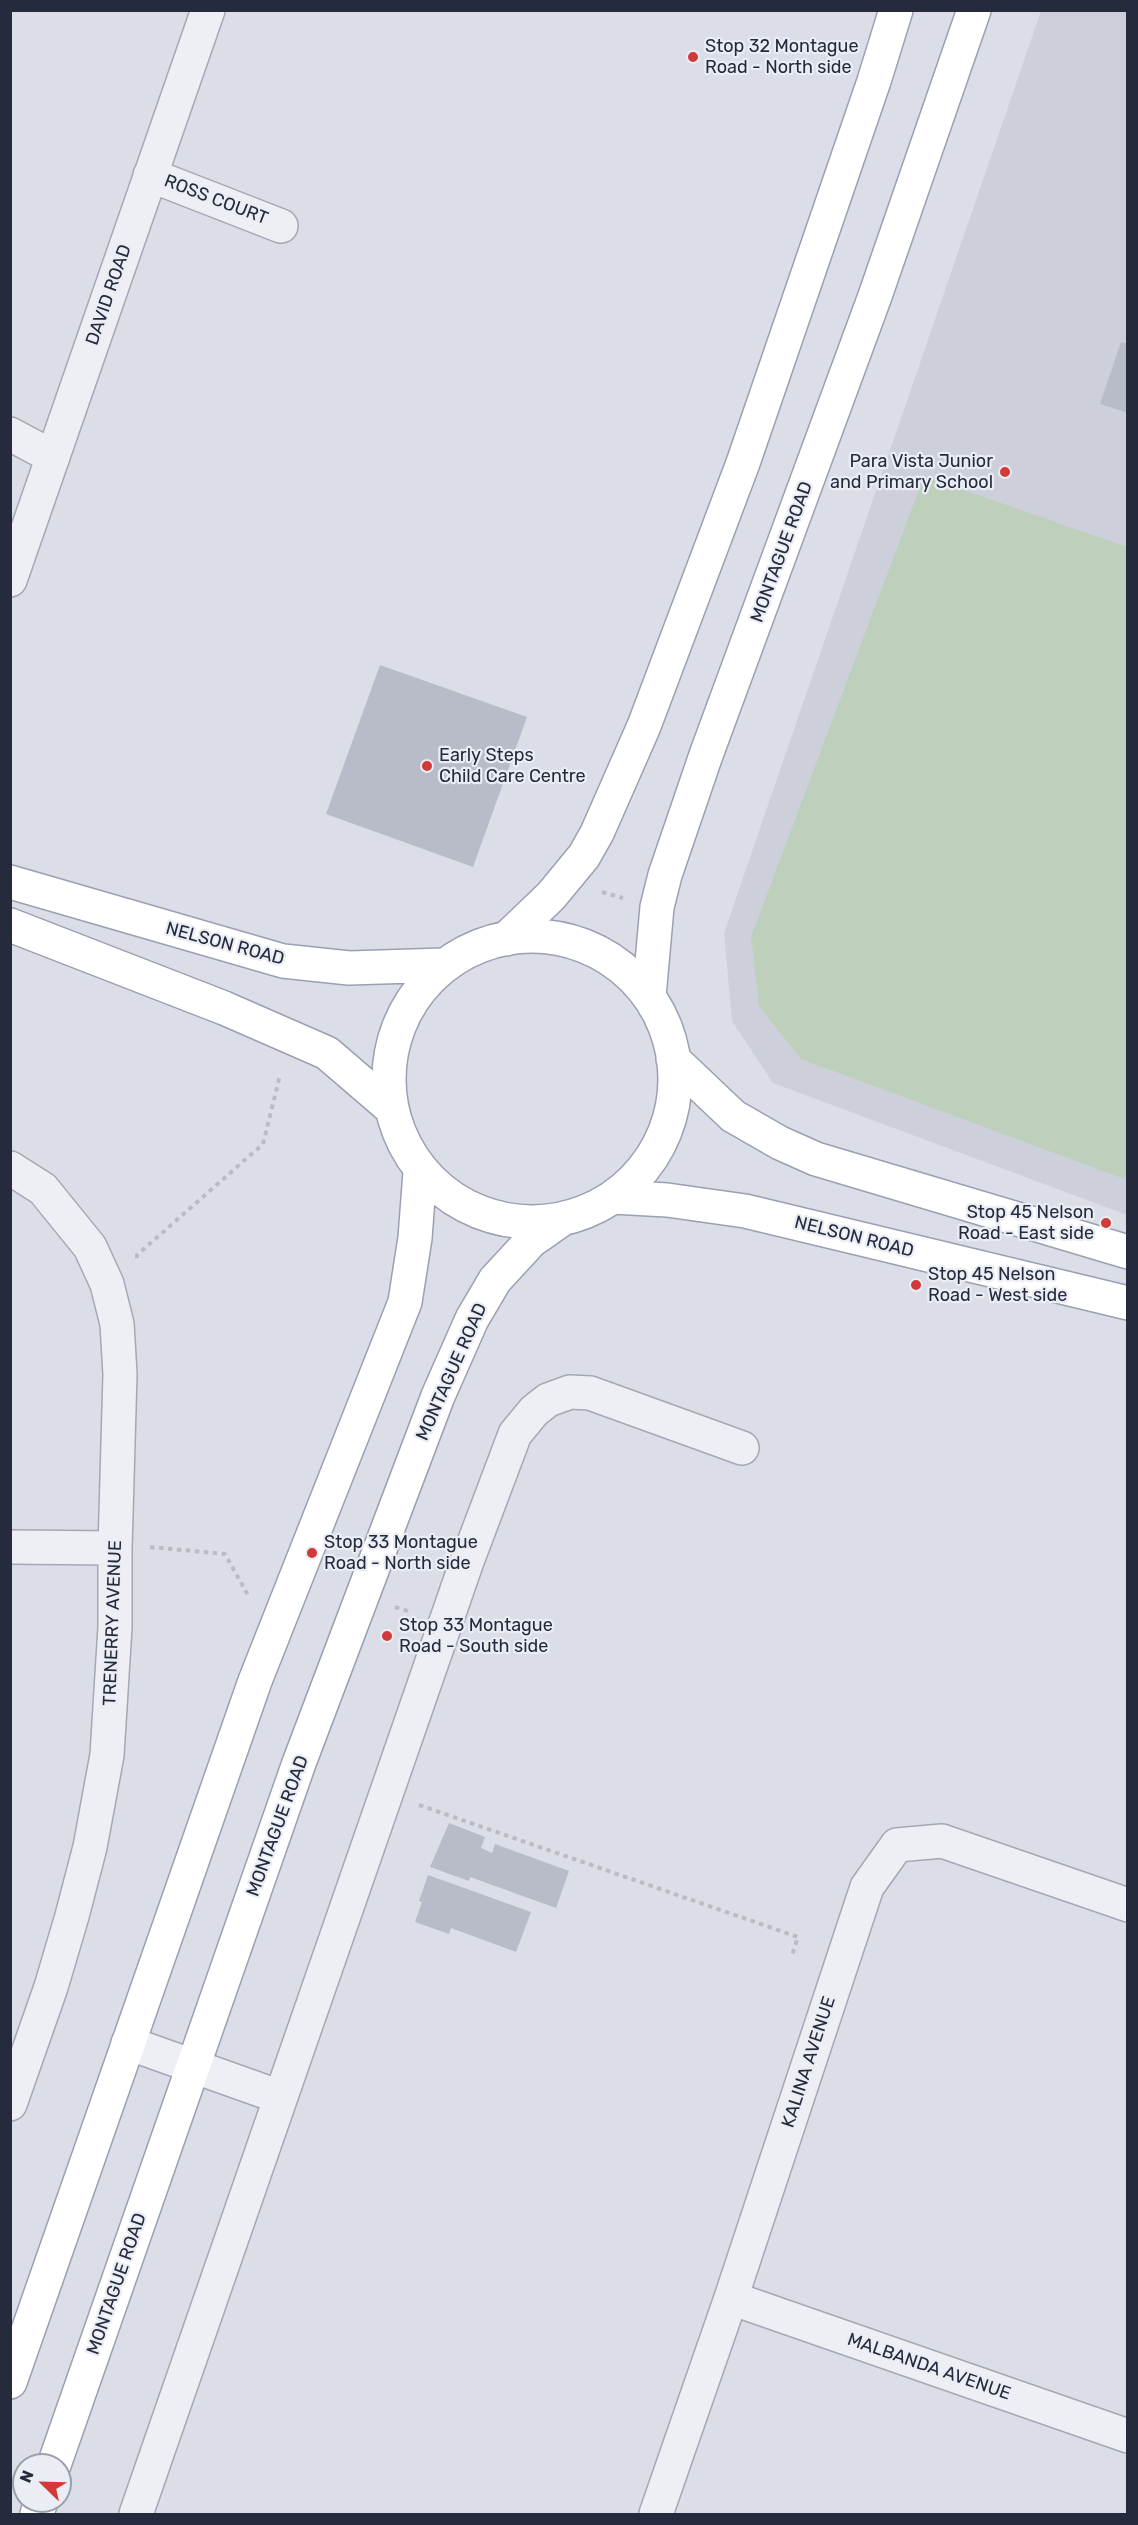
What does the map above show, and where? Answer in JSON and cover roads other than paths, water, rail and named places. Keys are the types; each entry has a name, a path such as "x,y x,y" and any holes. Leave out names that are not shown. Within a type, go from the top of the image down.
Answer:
{"main road":[{"path":"506,939 551,896 584,856 597,833 644,726 743,463 870,93 896,10"},
{"name":"MONTAGUE ROAD","path":"649,996 657,907 665,875 706,755 875,296 974,10"},
{"name":"NELSON ROAD","path":"10,882 283,961 349,968 445,965"},
{"path":"10,925 224,1008 327,1053 391,1108"},
{"path":"528,934 552,935 574,940 596,949 634,977 649,996 669,1037 673,1059 673,1099 662,1137 641,1170 613,1197 579,1215 561,1220 509,1222 475,1213 445,1196 420,1172 396,1131 388,1082 391,1055 398,1029 410,1005 445,965 474,949 506,939 528,934"},
{"path":"673,1059 733,1116 780,1143 816,1159 1128,1252"},
{"path":"10,2382 255,1681 405,1302 414,1250 420,1172"},
{"name":"NELSON ROAD","path":"613,1197 667,1200 745,1211 1128,1303"},
{"name":"MONTAGUE ROAD","path":"58,2453 299,1763 442,1386 472,1319 495,1280 531,1241 561,1220"}],"street":[{"name":"DAVID ROAD","path":"10,580 208,10"},
{"name":"ROSS COURT","path":"150,175 281,226"},
{"path":"10,434 53,456"},
{"name":"TRENERRY AVENUE","path":"10,1168 43,1188 74,1224 90,1247 107,1284 117,1324 120,1374 115,1627 107,1755 90,1847 72,1916 51,1987 10,2104"},
{"path":"136,2514 466,1564 515,1434 534,1410 548,1400 570,1392 590,1393 742,1448"},
{"path":"10,1547 115,1548"},
{"name":"KALINA AVENUE","path":"656,2514 731,2298 867,1887 897,1845 942,1841 1128,1905"},
{"path":"129,2043 280,2097"},
{"name":"MALBANDA AVENUE","path":"731,2298 1128,2436"}],"place":[{"name":"Stop 32 Montague Road - North side","path":"693,57"},
{"name":"Para Vista Junior and Primary School","path":"1005,472"},
{"name":"Early Steps Child Care Centre","path":"427,766"},
{"name":"Stop 45 Nelson Road - East side","path":"1106,1223"},
{"name":"Stop 45 Nelson Road - West side","path":"916,1285"},
{"name":"Stop 33 Montague Road - North side","path":"312,1553"},
{"name":"Stop 33 Montague Road - South side","path":"387,1636"}]}
